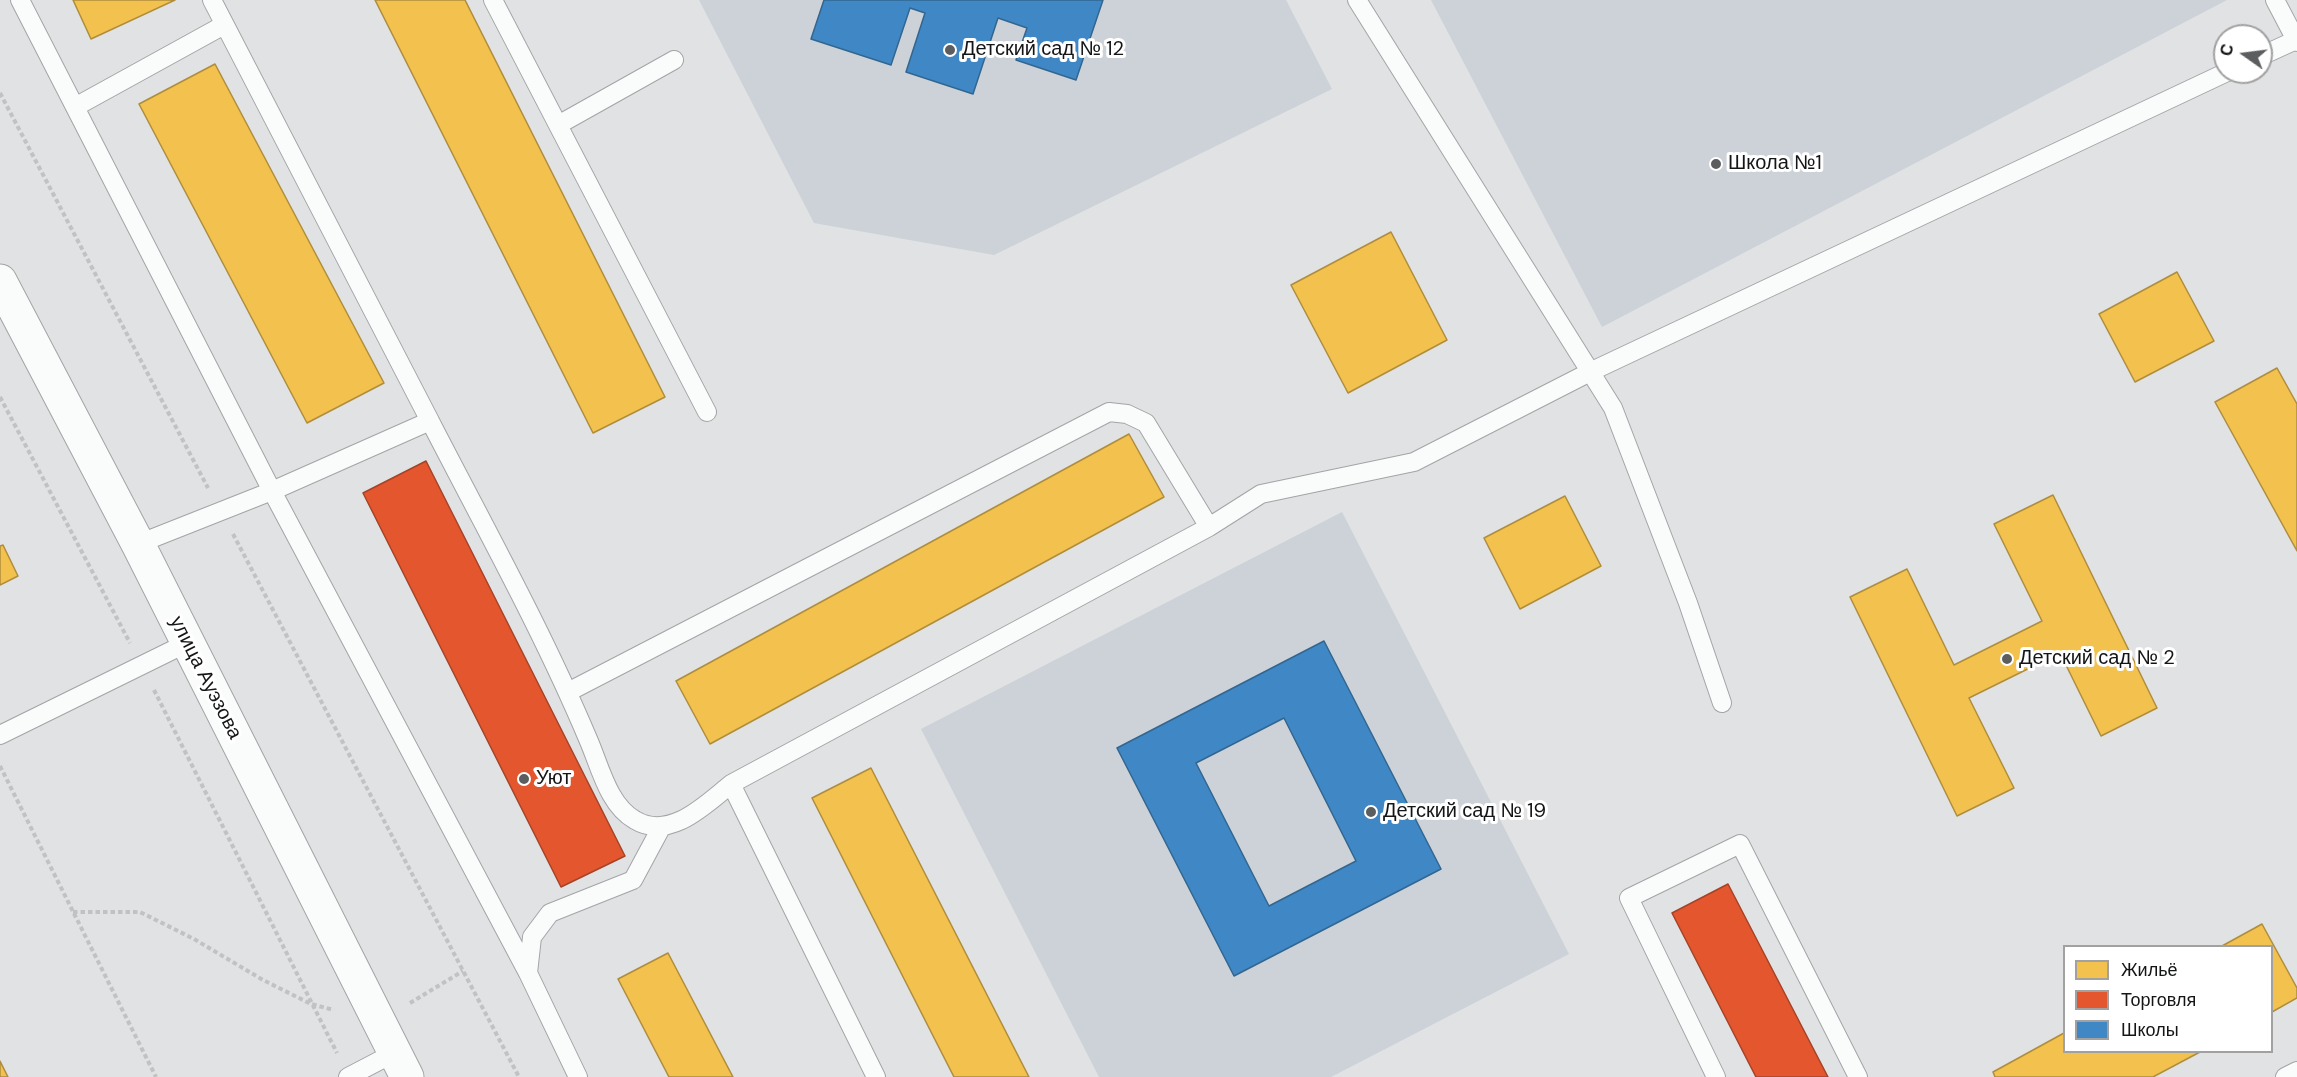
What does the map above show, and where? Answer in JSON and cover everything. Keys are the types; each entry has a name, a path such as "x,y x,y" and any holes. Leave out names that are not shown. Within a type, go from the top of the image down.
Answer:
{"street":[{"name":"улица Ауэзова","path":"0,281 138,544 400,1065"}],"lane":[{"path":"20,0 272,491 528,973 578,1077"},
{"path":"212,0 568,692 617,806 636,821 662,826 688,818 730,784 1209,527 1261,494 1414,462 1592,371 2213,79"},
{"path":"493,0 707,412"},
{"path":"1357,0 1476,194 1592,371 1613,408 1688,603 1722,703"},
{"path":"2273,51 2296,41 2275,0"},
{"path":"75,107 224,25"},
{"path":"558,125 674,60"},
{"path":"568,692 1109,412 1127,414 1146,423 1209,527"},
{"path":"138,544 272,491 430,421"},
{"path":"0,735 187,643"},
{"path":"730,784 876,1077"},
{"path":"528,973 532,937 550,913 633,879 662,826"},
{"path":"1716,1077 1629,898 1740,844 1858,1077"},
{"path":"349,1077 400,1065"},
{"path":"2285,1077 2297,1071"}],"path":[{"path":"0,93 519,1077"},
{"path":"0,397 142,665 310,1004 349,1077"},
{"path":"0,766 156,1077"},
{"path":"73,912 140,912 194,939 263,980 310,1004 379,1021 463,971"}],"shaded area":[{"path":"699,0 1286,0 1332,89 994,255 814,223"},
{"name":"Школа №1","path":"1431,0 2227,0 1602,327"},
{"path":"1342,512 1569,954 1331,1077 1099,1077 921,729"}],"building: Жильё":[{"path":"73,0 175,0 91,39"},
{"path":"375,0 465,0 665,397 593,433"},
{"path":"215,64 384,383 307,423 139,104"},
{"path":"1391,232 1447,340 1348,393 1291,285"},
{"path":"2177,272 2214,341 2135,382 2099,314"},
{"path":"2277,368 2297,404 2297,551 2215,402"},
{"path":"1129,434 1164,497 710,744 676,681"},
{"name":"Детский сад № 2","path":"2053,495 2157,708 2101,736 2060,653 1969,698 2014,788 1957,816 1850,597 1907,569 1954,665 2042,621 1994,524"},
{"path":"1565,496 1601,566 1520,609 1484,538"},
{"path":"3,545 18,576 0,585 0,546"},
{"path":"871,768 1029,1077 954,1077 812,798"},
{"path":"2262,924 2297,988 2297,998 2273,1011 2273,945 2224,945"},
{"path":"668,953 733,1077 669,1077 618,979"},
{"path":"2063,1034 2063,1053 2198,1053 2153,1077 1995,1077 1993,1072"},
{"path":"0,1061 8,1077 0,1077"}],"building: Торговля":[{"path":"426,461 625,856 561,887 363,493"},
{"path":"1728,884 1828,1077 1756,1077 1672,913"}],"building: Школы":[{"name":"Детский сад № 12","path":"824,0 1103,0 1076,80 1016,60 1027,28 998,18 973,94 906,72 925,13 910,8 891,65 811,39"},
{"name":"Детский сад № 19","path":"1324,641 1441,869 1234,976 1117,748","holes":["1284,718 1356,861 1269,906 1196,763"]}],"place":[{"name":"Детский сад № 12","path":"950,50"},
{"name":"Школа №1","path":"1716,164"},
{"name":"Детский сад № 2","path":"2007,659"},
{"name":"Уют","path":"524,779"},
{"name":"Детский сад № 19","path":"1371,812"}]}
